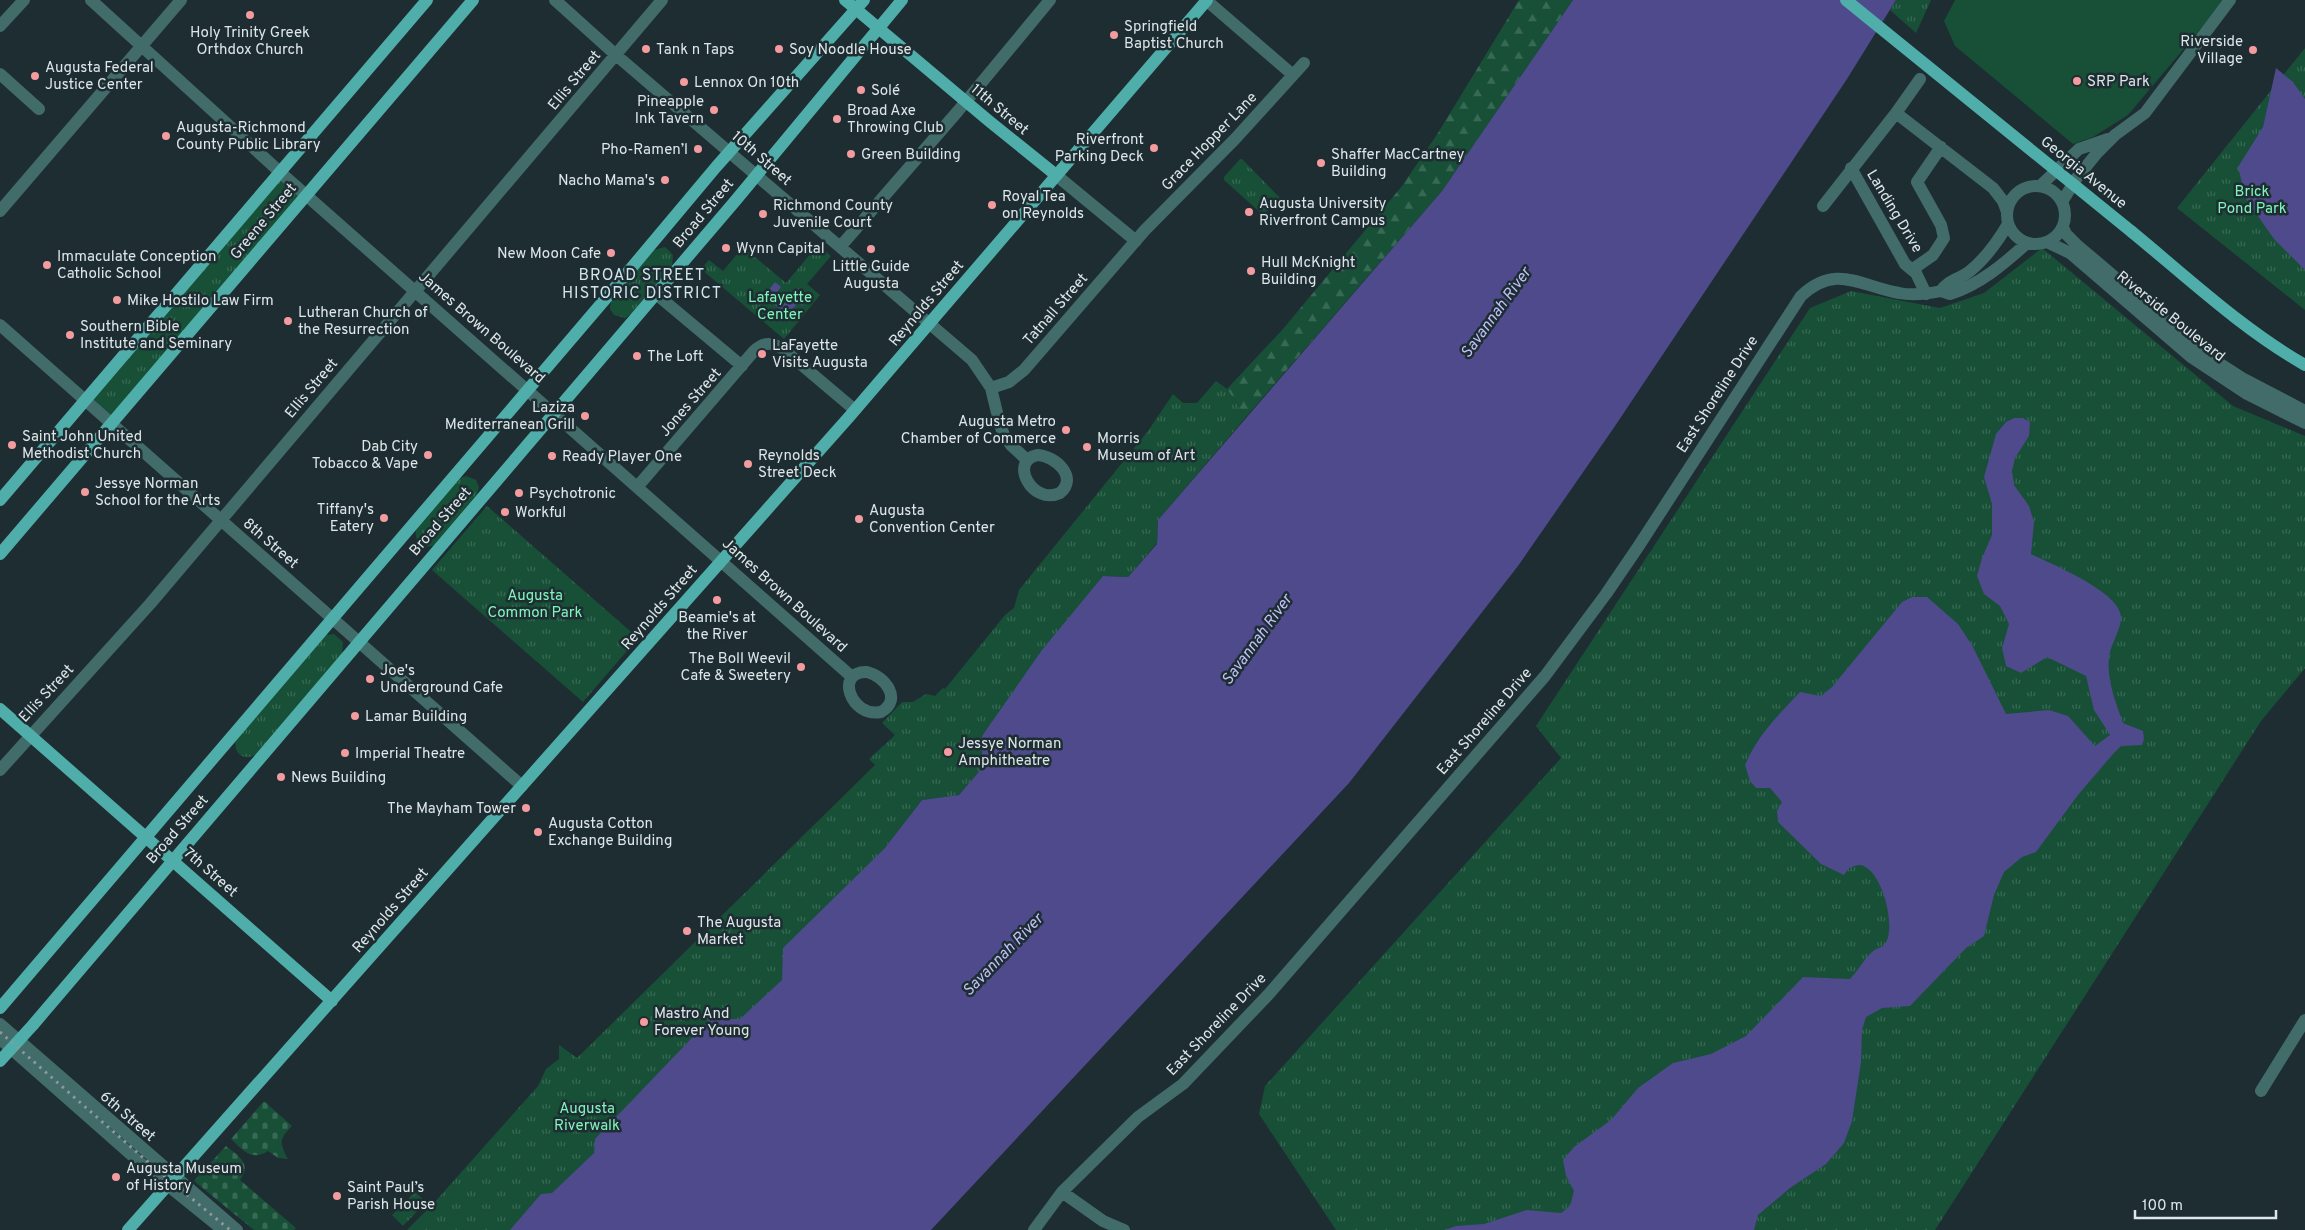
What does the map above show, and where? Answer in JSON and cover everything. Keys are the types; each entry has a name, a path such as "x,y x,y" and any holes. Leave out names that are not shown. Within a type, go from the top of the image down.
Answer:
{"main road":[{"name":"Greene Street","path":"0,500 427,0"},
{"name":"Greene Street","path":"0,554 474,0"},
{"name":"11th Street","path":"845,0 860,4 878,28 1056,175"},
{"name":"Broad Street","path":"0,1061 656,294 902,0"},
{"name":"Reynolds Street","path":"128,1230 855,410 1206,0"},
{"name":"Georgia Avenue","path":"1846,0 2241,322 2274,347 2305,365"},
{"name":"Broad Street","path":"0,1008 731,152 860,4"},
{"name":"7th Street","path":"0,708 332,1000"}],"street":[{"path":"0,26 24,0"},
{"name":"James Brown Boulevard","path":"91,0 281,173 638,486 852,677"},
{"path":"0,211 181,0"},
{"name":"10th Street","path":"555,0 616,55 972,360 991,388 1001,430 1011,445 1027,460"},
{"name":"Ellis Street","path":"0,770 150,604 662,0"},
{"path":"840,247 966,102 1050,0"},
{"path":"1206,0 1293,75"},
{"path":"2062,202 2087,164 2115,135 2145,113 2230,0"},
{"name":"Grace Hopper Lane","path":"1136,240 1235,139 1304,64"},
{"path":"0,74 39,109"},
{"name":"Landing Drive","path":"1822,206 1850,168 1896,113 1920,79"},
{"path":"1896,113 1992,188 2003,201 2008,218 2018,238 2027,243 2041,244 2052,240 2063,227 2065,215 2062,202 2054,192 2040,186"},
{"path":"1992,188 2023,189 2040,186 2080,149 2115,135"},
{"name":"Landing Drive","path":"1913,269 1933,255 1944,238 1941,225 1917,182 1941,147"},
{"name":"Landing Drive","path":"1850,168 1905,264 1913,269 1926,294"},
{"name":"11th Street","path":"1056,175 1136,240"},
{"path":"2023,189 2012,199 2008,218 2000,239 1971,270 1946,283 1941,291 1950,294 1973,284 1991,273 2027,243"},
{"name":"Riverside Boulevard","path":"2063,227 2066,234 2077,245 2208,356 2242,378 2305,411"},
{"name":"Tatnall Street","path":"991,388 1009,382 1024,370 1136,240"},
{"name":"Riverside Boulevard","path":"2047,242 2070,253 2158,330 2199,362 2247,394 2305,423"},
{"name":"East Shoreline Drive","path":"1034,1230 1062,1192 1138,1117 1183,1084 1268,995 1545,676 1573,640 1638,547 1801,296 1815,285 1840,278 1857,280 1898,293 1926,294 1941,291"},
{"path":"656,294 742,366"},
{"name":"8th Street","path":"0,325 522,786"},
{"name":"Jones Street","path":"638,486 759,347 768,343 784,350 855,410"},
{"path":"2261,1091 2305,1020"},
{"name":"6th Street","path":"0,1024 15,1045 172,1182 223,1230"},
{"name":"6th Street","path":"0,1039 15,1045"},
{"name":"6th Street","path":"172,1182 236,1230"},
{"path":"1062,1192 1103,1221 1124,1230"}],"green space":[{"path":"1519,0 1573,0 1442,191 1246,417 1227,389 1283,329 1402,186 1438,133"},
{"path":"1896,0 1931,0 1916,33 1890,10"},
{"name":"SRP Park","path":"1955,0 2225,0 2128,115 2093,137 2073,144 1955,46 1944,21"},
{"name":"Brick Pond Park","path":"2305,48 2305,310 2177,208"},
{"path":"1240,159 1281,199 1263,215 1224,180 1224,177"},
{"path":"281,173 306,195 111,424 85,401"},
{"name":"Lafayette Center","path":"818,245 831,256 807,284 820,295 784,339 701,269 709,260 723,271 743,247 786,283"},
{"path":"665,247 673,255 672,266 631,314 625,318 614,315 610,309 611,301 654,250"},
{"path":"2042,248 2233,406 2305,436 2305,668 2261,721 1935,1230 1336,1230 1259,1114 1265,1086 1561,758 1536,726 1810,308 1851,291 1940,308 1984,293"},
{"name":"Augusta Riverwalk","path":"1216,381 1227,389 1246,417 1158,520 1157,543 1128,577 1103,576 982,736 982,768 959,795 922,800 884,849 801,979 559,1230 407,1230 433,1204 538,1086 546,1069 559,1059 559,1045 577,1058 875,765 869,759 895,735 882,723 902,702 913,702 926,694 935,696 943,688 945,689 1005,615 1014,608 1019,590 1148,431 1173,394 1183,403 1197,403"},
{"path":"466,476 476,480 479,487 477,494 434,545 423,546 416,538 416,530 459,479"},
{"name":"Augusta Common Park","path":"487,506 638,638 583,702 432,570"},
{"path":"334,634 343,642 342,654 255,755 247,757 240,755 236,749 236,740 326,635"},
{"path":"264,1101 292,1126 282,1141 283,1149 288,1159 278,1158 268,1151 252,1155 244,1151 231,1139"},
{"path":"226,1146 239,1157 244,1165 245,1169 240,1180 296,1228 294,1230 254,1230 194,1181"},
{"path":"415,1192 426,1202 403,1226 392,1215"}],"water":[{"name":"Savannah River","path":"1573,0 1896,0 1847,79 1613,429 1518,566 1349,783 931,1230 510,1230 541,1194 552,1193 594,1153 595,1139 710,1019 740,1019 782,980 783,948 884,849 922,800 959,795 982,768 982,736 1042,650 1103,576 1128,577 1157,544 1158,520 1442,191"},
{"path":"2276,68 2293,82 2305,99 2305,270 2274,239 2246,199 2238,167 2263,127"},
{"path":"775,282 781,287 775,295 785,303 798,288 809,298 802,306 798,303 781,322 778,319 783,312 764,296"},
{"path":"2014,418 2023,418 2030,422 2029,436 2015,458 2012,471 2014,485 2029,506 2034,522 2031,554 2085,580 2111,599 2119,609 2121,619 2110,652 2110,679 2123,723 2143,731 2144,739 2142,745 2121,746 2078,795 2036,852 2022,857 2004,872 1994,895 1984,936 1966,948 1910,1006 1882,1008 1866,1017 1862,1030 1861,1062 1852,1121 1844,1143 1826,1164 1790,1188 1758,1215 1754,1230 1445,1230 1456,1226 1484,1224 1527,1210 1561,1213 1570,1206 1574,1191 1566,1176 1563,1160 1574,1147 1611,1120 1638,1088 1673,1063 1711,1054 1746,1036 1803,977 1850,979 1869,955 1885,944 1888,936 1888,913 1881,887 1875,876 1868,869 1860,865 1849,868 1844,875 1821,864 1778,822 1777,811 1782,802 1770,788 1756,788 1750,781 1745,765 1762,735 1800,692 1821,696 1832,687 1902,602 1912,597 1927,597 1958,624 1972,645 2006,714 2049,710 2068,716 2095,746 2110,735 2094,710 2086,676 2047,657 2021,673 2006,666 2002,648 2009,624 2000,606 1984,594 1977,576 1992,535 1992,504 1984,477 1996,434 2006,422"}],"railway":[{"path":"0,1032 157,1170 230,1230"}],"place":[{"name":"Holy Trinity Greek Orthdox Church","path":"250,15"},
{"name":"Springfield Baptist Church","path":"1114,35"},
{"name":"Tank n Taps","path":"646,49"},
{"name":"Soy Noodle House","path":"779,49"},
{"name":"Riverside Village","path":"2253,50"},
{"name":"Augusta Federal Justice Center","path":"35,76"},
{"name":"SRP Park","path":"2077,81"},
{"name":"Lennox On 10th","path":"684,82"},
{"name":"Solé","path":"861,90"},
{"name":"Pineapple Ink Tavern","path":"714,110"},
{"name":"Broad Axe Throwing Club","path":"837,119"},
{"name":"Augusta-Richmond County Public Library","path":"166,136"},
{"name":"Riverfront Parking Deck","path":"1154,148"},
{"name":"Pho-Ramen’l","path":"698,149"},
{"name":"Green Building","path":"851,154"},
{"name":"Shaffer MacCartney Building","path":"1321,163"},
{"name":"Nacho Mama's","path":"665,180"},
{"name":"Royal Tea on Reynolds","path":"992,205"},
{"name":"Augusta University Riverfront Campus","path":"1249,212"},
{"name":"Richmond County Juvenile Court","path":"763,214"},
{"name":"Wynn Capital","path":"726,248"},
{"name":"Little Guide Augusta","path":"871,249"},
{"name":"New Moon Cafe","path":"611,253"},
{"name":"Immaculate Conception Catholic School","path":"47,265"},
{"name":"Hull McKnight Building","path":"1251,271"},
{"name":"Mike Hostilo Law Firm","path":"117,300"},
{"name":"Lutheran Church of the Resurrection","path":"288,321"},
{"name":"Southern Bible Institute and Seminary","path":"70,335"},
{"name":"LaFayette Visits Augusta","path":"762,354"},
{"name":"The Loft","path":"637,356"},
{"name":"Laziza Mediterranean Grill","path":"585,416"},
{"name":"Augusta Metro Chamber of Commerce","path":"1066,430"},
{"name":"Saint John United Methodist Church","path":"12,445"},
{"name":"Morris Museum of Art","path":"1087,447"},
{"name":"Dab City Tobacco & Vape","path":"428,455"},
{"name":"Ready Player One","path":"552,456"},
{"name":"Reynolds Street Deck","path":"748,464"},
{"name":"Jessye Norman School for the Arts","path":"85,492"},
{"name":"Psychotronic","path":"519,493"},
{"name":"Workful","path":"505,512"},
{"name":"Tiffany's Eatery","path":"384,518"},
{"name":"Augusta Convention Center","path":"859,519"},
{"name":"Beamie's at the River","path":"717,600"},
{"name":"The Boll Weevil Cafe & Sweetery","path":"801,667"},
{"name":"Joe's Underground Cafe","path":"370,679"},
{"name":"Lamar Building","path":"355,716"},
{"name":"Jessye Norman Amphitheatre","path":"948,752"},
{"name":"Imperial Theatre","path":"345,753"},
{"name":"News Building","path":"281,777"},
{"name":"The Mayham Tower","path":"526,808"},
{"name":"Augusta Cotton Exchange Building","path":"538,832"},
{"name":"The Augusta Market","path":"687,931"},
{"name":"Mastro And Forever Young","path":"644,1022"},
{"name":"Augusta Museum of History","path":"116,1177"},
{"name":"Saint Paul’s Parish House","path":"337,1196"}],"district":[{"name":"BROAD STREET HISTORIC DISTRICT","path":"642,283"}]}
